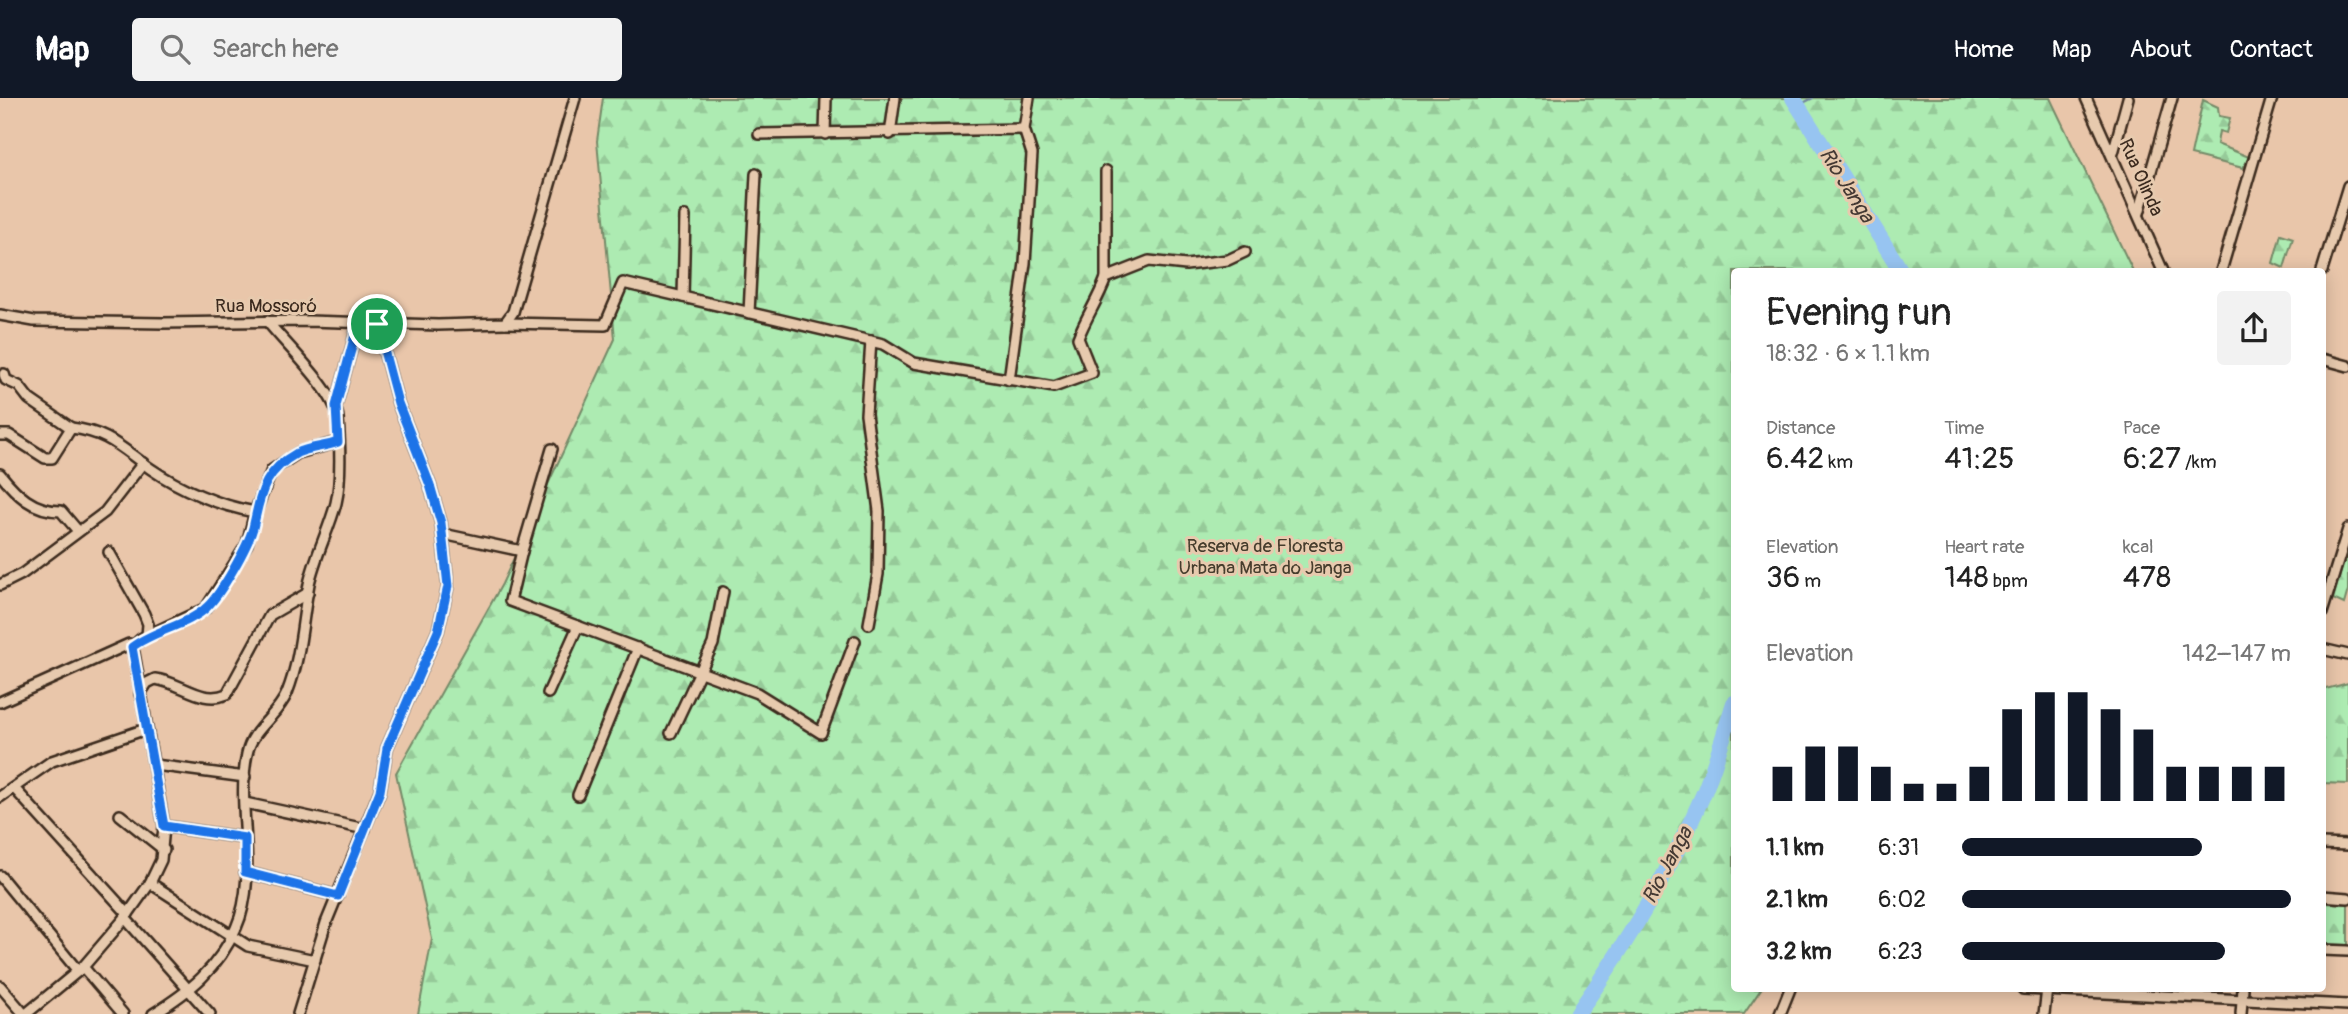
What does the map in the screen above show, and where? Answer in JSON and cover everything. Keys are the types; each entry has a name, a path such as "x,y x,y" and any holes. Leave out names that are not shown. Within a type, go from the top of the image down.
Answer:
{"street":[{"path":"505,323 513,312 575,98"},
{"path":"825,134 826,98"},
{"path":"890,134 895,98"},
{"path":"1009,380 1025,263 1030,200 1032,154 1024,129 1029,98"},
{"name":"Rua Olinda","path":"2086,98 2113,153 2162,268"},
{"path":"2113,153 2128,98"},
{"path":"2139,213 2172,98"},
{"path":"2222,268 2272,98"},
{"path":"758,134 890,134 1024,129"},
{"path":"685,216 682,297 883,344 914,363 1054,387 1092,373 1077,338 1084,321 1094,311 1106,278 1106,171"},
{"path":"749,313 756,174"},
{"path":"2323,268 2348,186"},
{"path":"1106,278 1149,261 1186,265 1228,260 1245,252"},
{"name":"Rua Mossoró","path":"0,315 34,321 150,323 267,321 605,325 623,283 682,297"},
{"path":"267,321 336,406"},
{"path":"153,1014 191,991 218,962 232,937 242,904 245,872 245,777 251,739 273,716 286,694 297,663 308,593 336,500 336,406 358,324"},
{"path":"298,1014 338,896 380,791 387,748 444,609 448,586 443,534 430,485 398,403 377,324"},
{"path":"869,624 878,574 879,511 866,414 871,341"},
{"path":"2326,360 2348,366"},
{"path":"5,374 6,380 26,392 29,399 71,428 95,432 115,441 143,463 204,497 255,512"},
{"path":"0,435 9,435 45,458 52,458 71,428"},
{"path":"132,647 146,636 206,608 247,544 255,512 272,470 298,453 338,442"},
{"path":"552,449 510,601 757,693 821,733 855,641"},
{"path":"0,585 22,574 106,512 143,463"},
{"path":"0,474 27,502 39,509 61,511 78,531"},
{"path":"2326,600 2348,529"},
{"path":"443,534 522,551"},
{"path":"109,552 144,614 148,624 146,636"},
{"path":"671,733 713,644 723,592"},
{"path":"140,694 147,683 155,680 211,698 227,694 270,615 308,593"},
{"path":"548,694 578,626"},
{"path":"0,702 117,647 129,644 132,647"},
{"path":"0,986 4,997 25,1014 81,969 150,883 164,850 164,826 155,765 132,647"},
{"path":"578,795 638,648"},
{"path":"2326,650 2348,656"},
{"path":"0,797 52,761 146,729"},
{"path":"155,765 245,777"},
{"path":"14,788 210,1014"},
{"path":"245,803 365,829"},
{"path":"120,815 164,850"},
{"path":"164,826 245,838"},
{"path":"2326,844 2348,845"},
{"path":"245,872 338,896"},
{"path":"0,876 123,1014"},
{"path":"150,883 232,937 271,953 315,960"},
{"path":"2326,897 2348,898"},
{"path":"2326,950 2348,951"},
{"path":"1780,1014 1789,992"},
{"path":"2044,1014 2047,992"},
{"path":"2100,992 2348,1005"},
{"path":"2241,1014 2243,992"}],"green space":[{"name":"Reserva de Floresta Urbana Mata do Janga","path":"603,98 2050,98 2132,268 1731,268 1731,992 1759,992 1744,1014 418,1014 432,939 396,773 502,584 615,339 597,141"},
{"path":"2203,100 2218,107 2219,116 2230,118 2226,133 2219,131 2217,144 2249,157 2243,168 2191,155"},
{"path":"2281,234 2293,238 2284,268 2273,263"},
{"path":"2348,546 2348,590 2344,604 2333,599"},
{"path":"2348,683 2348,784 2326,783 2326,689"},
{"path":"2326,903 2348,904 2348,945 2326,944"}],"waterway":[{"name":"Rio Janga","path":"1793,98 1899,268"},
{"path":"1797,106 1813,98"},
{"name":"Rio Janga","path":"1577,1014 1613,962 1676,852 1707,784 1731,712"}],"route":[{"path":"358,324 377,324 408,435 430,485 441,523 448,586 438,631 387,748 380,791 338,896 245,872 245,838 164,826 132,647 142,638 193,616 206,608 217,595 247,544 265,482 272,470 298,453 338,442 336,406 358,324"}]}
